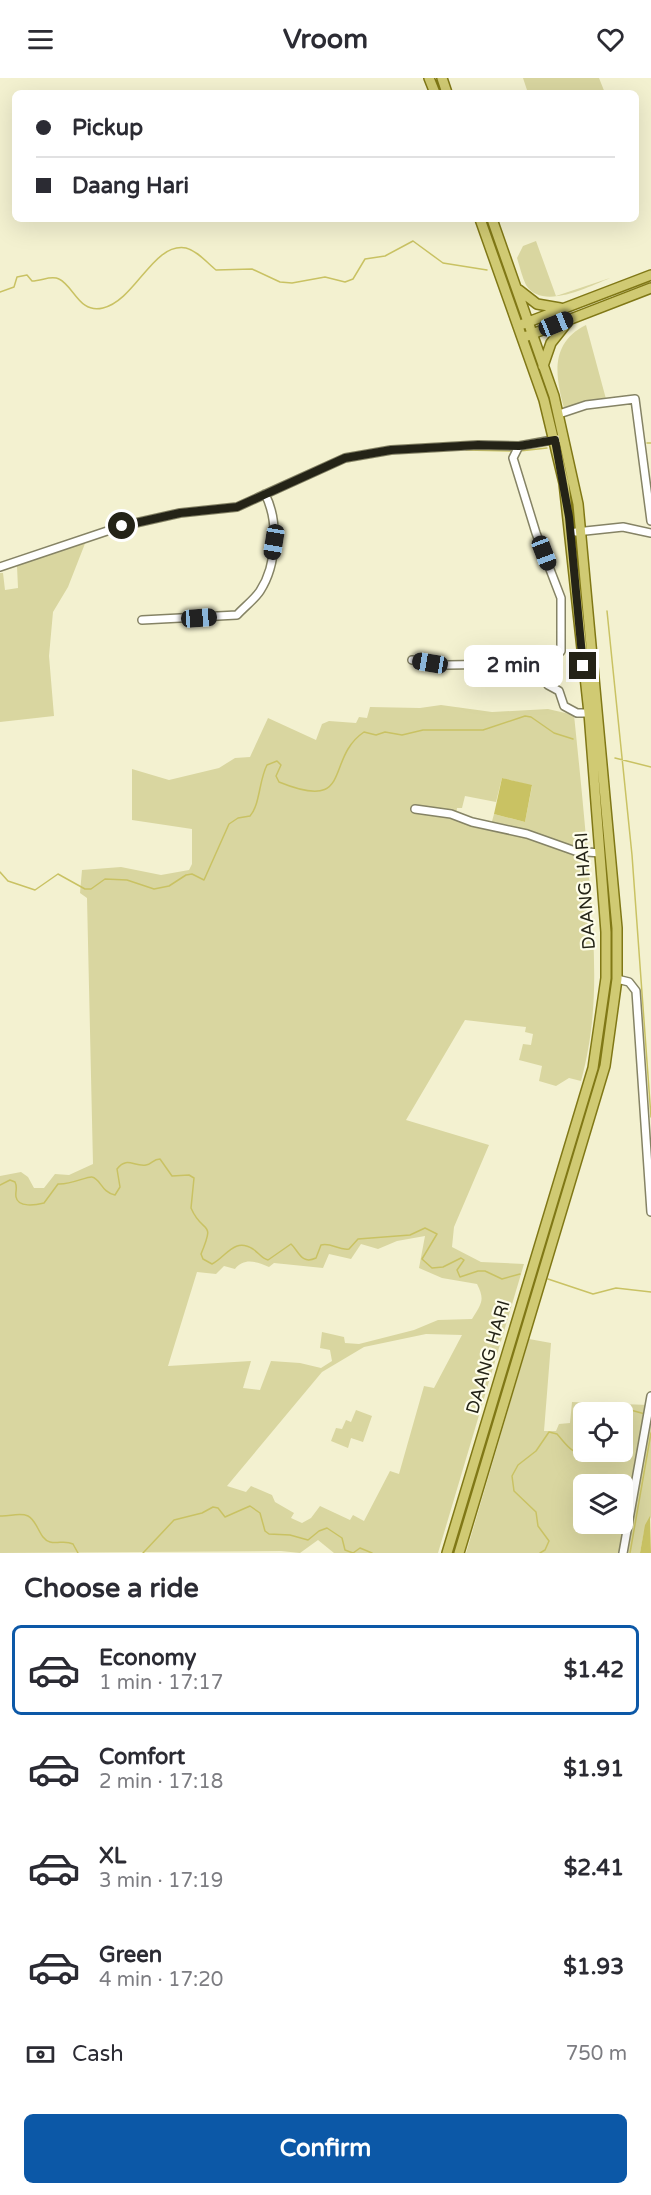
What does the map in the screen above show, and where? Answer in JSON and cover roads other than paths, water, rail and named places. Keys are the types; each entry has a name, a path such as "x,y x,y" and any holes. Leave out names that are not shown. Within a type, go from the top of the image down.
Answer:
{"main road":[{"name":"DAANG HARI","path":"447,1553 597,1048 606,978 606,932 589,713 570,533 555,440 481,222"},
{"name":"DAANG HARI","path":"459,1553 604,1066 617,979 617,928 581,531 559,414 493,222"},
{"path":"518,326 651,275"},
{"path":"517,288 537,304 563,308"},
{"path":"522,338 651,288"},
{"path":"543,366 551,344 572,317"},
{"path":"482,1437 492,1440"}],"street":[{"path":"559,414 586,405 635,399 651,521"},
{"path":"0,567 122,526 180,513 237,507 345,458 391,450 478,445 519,446 565,437"},
{"path":"519,446 513,458 536,533 561,598 561,651 540,673"},
{"path":"142,620 237,615 254,598 261,590 272,560 274,542 272,513 265,494"},
{"path":"570,533 623,527 651,533"},
{"path":"412,660 448,665 508,664 540,673 548,685 559,692 564,706 577,713 589,713"},
{"path":"415,809 451,814 472,822 527,834 575,851 600,853"},
{"path":"617,979 628,982 636,991 651,1212"},
{"path":"623,1553 651,1396"}],"waterway":[{"path":"0,292 14,287 17,277 27,275 32,281 56,278 88,307 103,308 115,303 164,254 174,249 186,248 198,254 216,270 252,269 280,282 292,283 325,277 345,282 353,279 365,259 385,256 413,241 443,263 487,270"},
{"path":"520,451 547,448"},
{"path":"466,450 513,451"},
{"path":"607,611 632,855 651,1117"},
{"path":"0,872 8,881 35,890 58,874 85,889 91,889 105,879 127,880 154,889 169,886 186,875 192,874 204,880 229,824 238,818 250,816 253,811 267,765 277,761 281,765 276,776 279,782 303,790 319,791 329,787 352,743 364,732 376,735 385,732 402,735 423,730 483,730 525,716 531,717 554,733 573,739"},
{"path":"615,758 651,767"},
{"path":"0,1185 10,1180 15,1182 17,1200 28,1205 44,1203 58,1184 90,1177 95,1178 107,1191 115,1195 120,1187 117,1169 121,1165 124,1163 146,1165 160,1159 172,1176 189,1175 194,1178 191,1208 195,1217 208,1231 201,1254 203,1259 212,1264 231,1249 241,1245 253,1249 268,1260 291,1244 301,1256 311,1260 316,1258 321,1245 349,1249 358,1239 410,1235 425,1228 437,1234 422,1259 432,1268 443,1267 461,1258 464,1260 457,1270 460,1277 478,1271 485,1271 502,1279 520,1274"},
{"path":"548,1279 593,1294 616,1288 651,1292"},
{"path":"633,1411 645,1414"},
{"path":"540,1553 545,1550 549,1541 538,1526 536,1512 514,1491 512,1476 518,1465 536,1451 549,1432 557,1434 573,1450"},
{"path":"630,1553 651,1433"},
{"path":"143,1553 174,1520 202,1513 213,1507 218,1508 225,1517 250,1506 260,1513 265,1531 269,1534 290,1535 308,1540 327,1528 342,1538 345,1550 353,1553"},
{"path":"0,1516 21,1514 28,1516 46,1540 73,1544 78,1553"},
{"path":"353,1553 360,1548 372,1553"}]}
